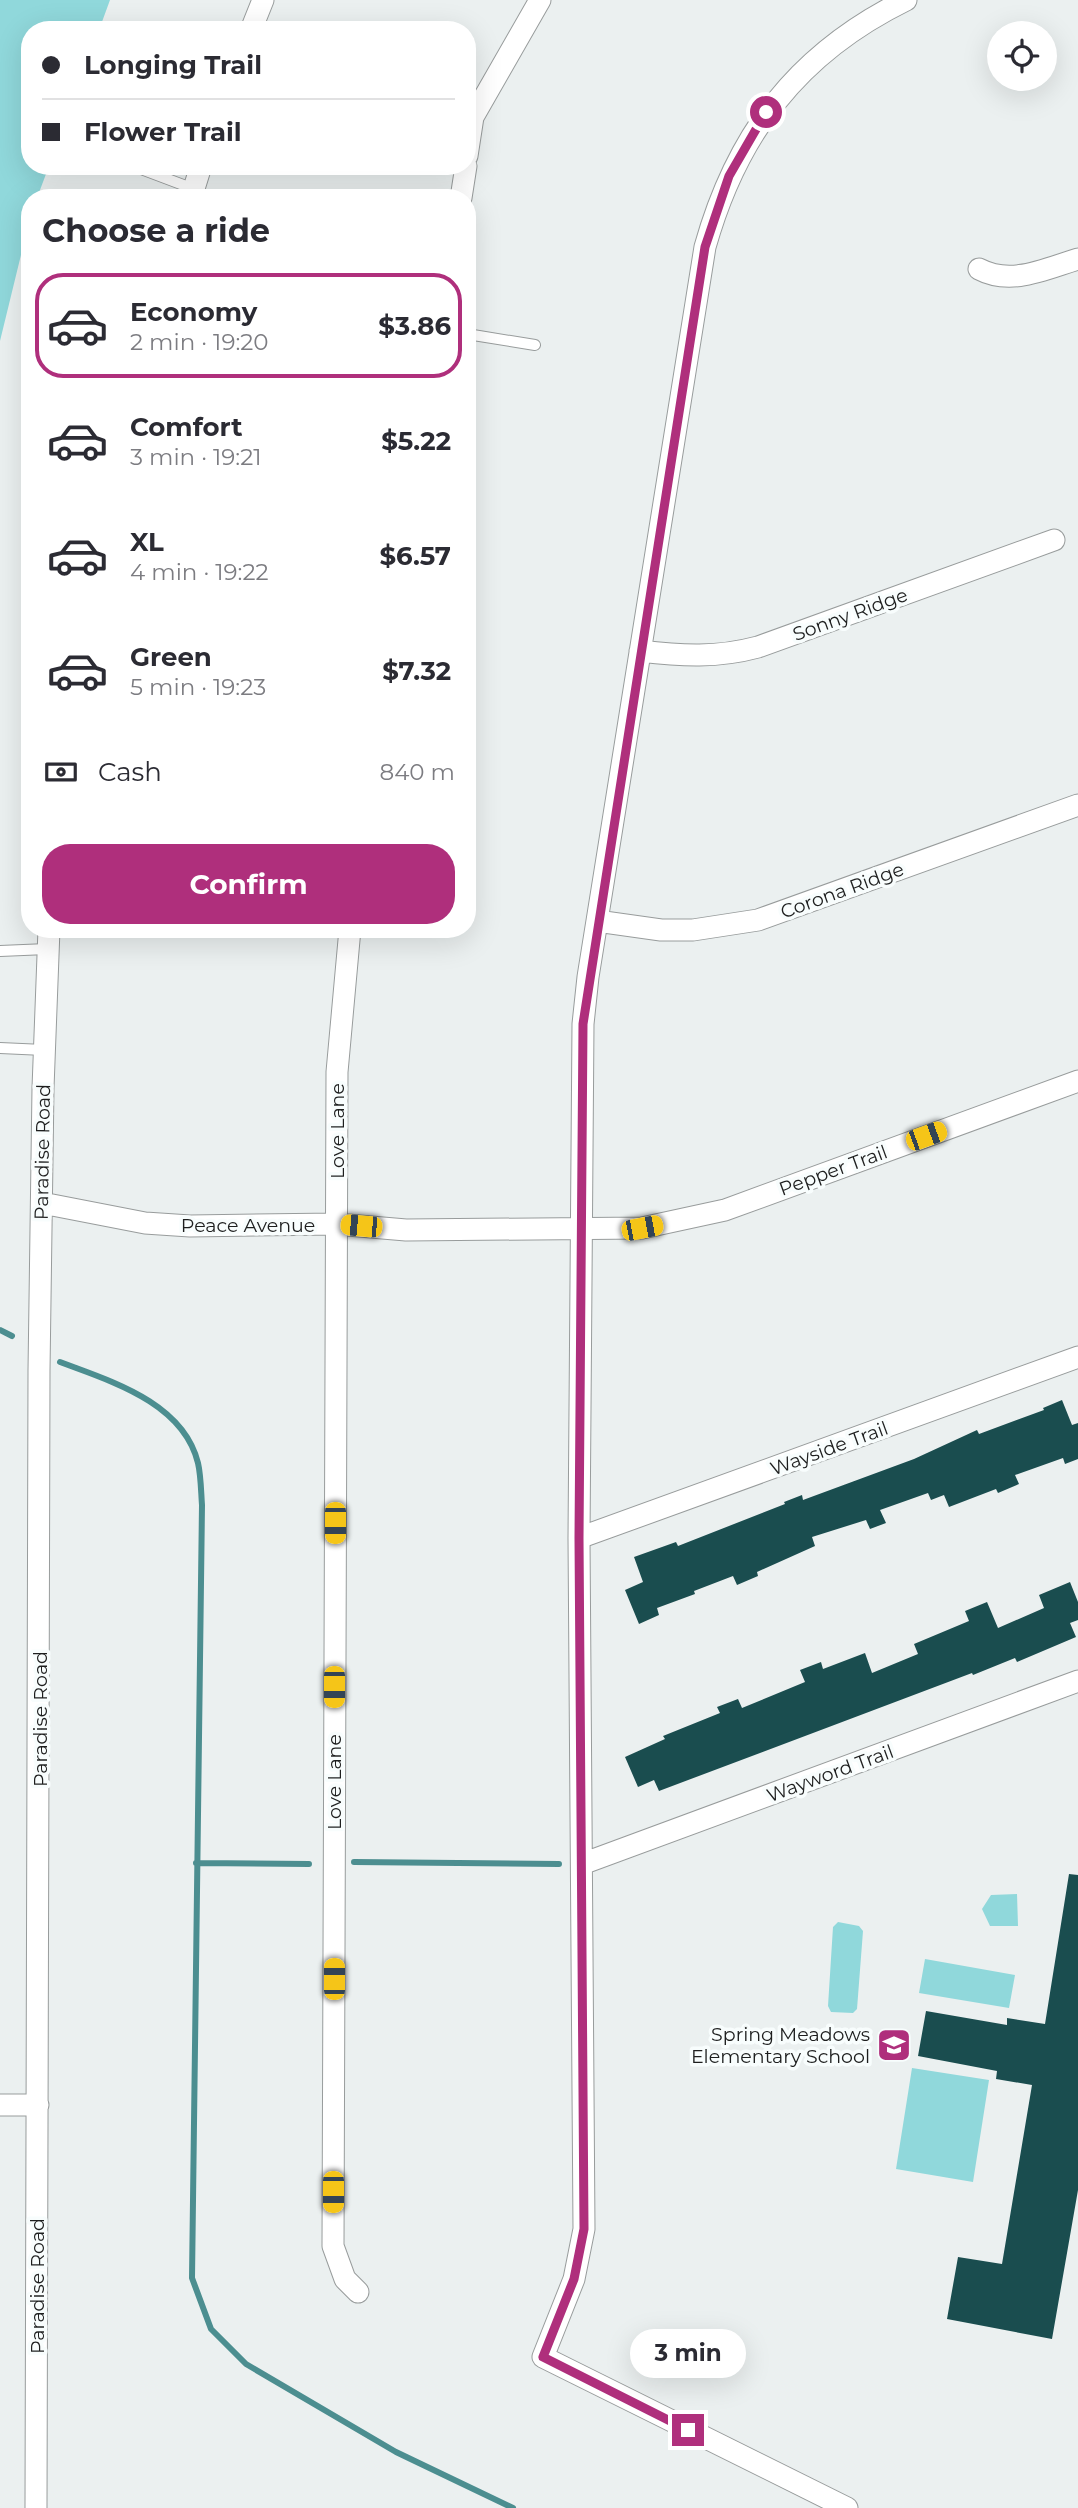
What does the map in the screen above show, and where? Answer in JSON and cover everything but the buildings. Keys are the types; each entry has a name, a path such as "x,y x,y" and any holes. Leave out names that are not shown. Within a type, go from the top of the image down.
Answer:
{"street":[{"path":"255,21 263,0"},
{"path":"476,107 540,0"},
{"path":"847,2508 543,2357 574,2279 584,2229 579,1538 583,1024 597,921 705,247 715,211 746,143 790,83 880,6 906,0"},
{"path":"979,268 1003,278 1024,276 1078,259"},
{"name":"Sonny Ridge","path":"640,651 688,657 725,656 758,647 1054,540"},
{"name":"Corona Ridge","path":"597,921 661,930 693,930 758,920 1078,805"},
{"name":"Love Lane","path":"349,938 337,1072 333,2246 345,2279 358,2292"},
{"name":"Paradise Road","path":"36,2508 39,1371 48,939"},
{"name":"Pepper Trail","path":"582,1229 642,1228 724,1210 1078,1081"},
{"name":"Peace Avenue","path":"42,1203 167,1225 336,1224 406,1230 582,1229"},
{"name":"Wayside Trail","path":"579,1538 1078,1357"},
{"name":"Wayword Trail","path":"582,1864 1078,1681"},
{"path":"0,2105 38,2105"}],"lane":[{"path":"153,175 183,189"},
{"path":"476,335 535,345"},
{"path":"0,951 48,939"},
{"path":"0,1048 44,1050"}],"shaded area":[{"path":"0,0 110,0 102,21 21,21 21,175 46,175 40,189 21,189 21,255 0,341"},
{"path":"1017,1894 1018,1926 990,1926 982,1909 991,1895"},
{"path":"838,1922 859,1926 863,1931 857,2009 853,2013 831,2012 828,2006 833,1927"},
{"path":"925,1959 1015,1975 1009,2008 919,1993"},
{"path":"912,2068 989,2080 973,2182 896,2169"}],"waterway":[{"path":"0,1330 12,1336"},
{"path":"60,1362 122,1386 161,1409 177,1424 190,1442 199,1468 202,1505 192,2278 211,2329 246,2364 396,2452 513,2508"},
{"path":"354,1862 559,1864"},
{"path":"196,1863 309,1864"}],"place":[{"name":"Spring Meadows Elementary School","path":"894,2045"}],"route":[{"path":"688,2430 543,2357 574,2279 582,2251 584,2229 579,1538 583,1024 588,977 705,247 729,176 766,112"}]}
